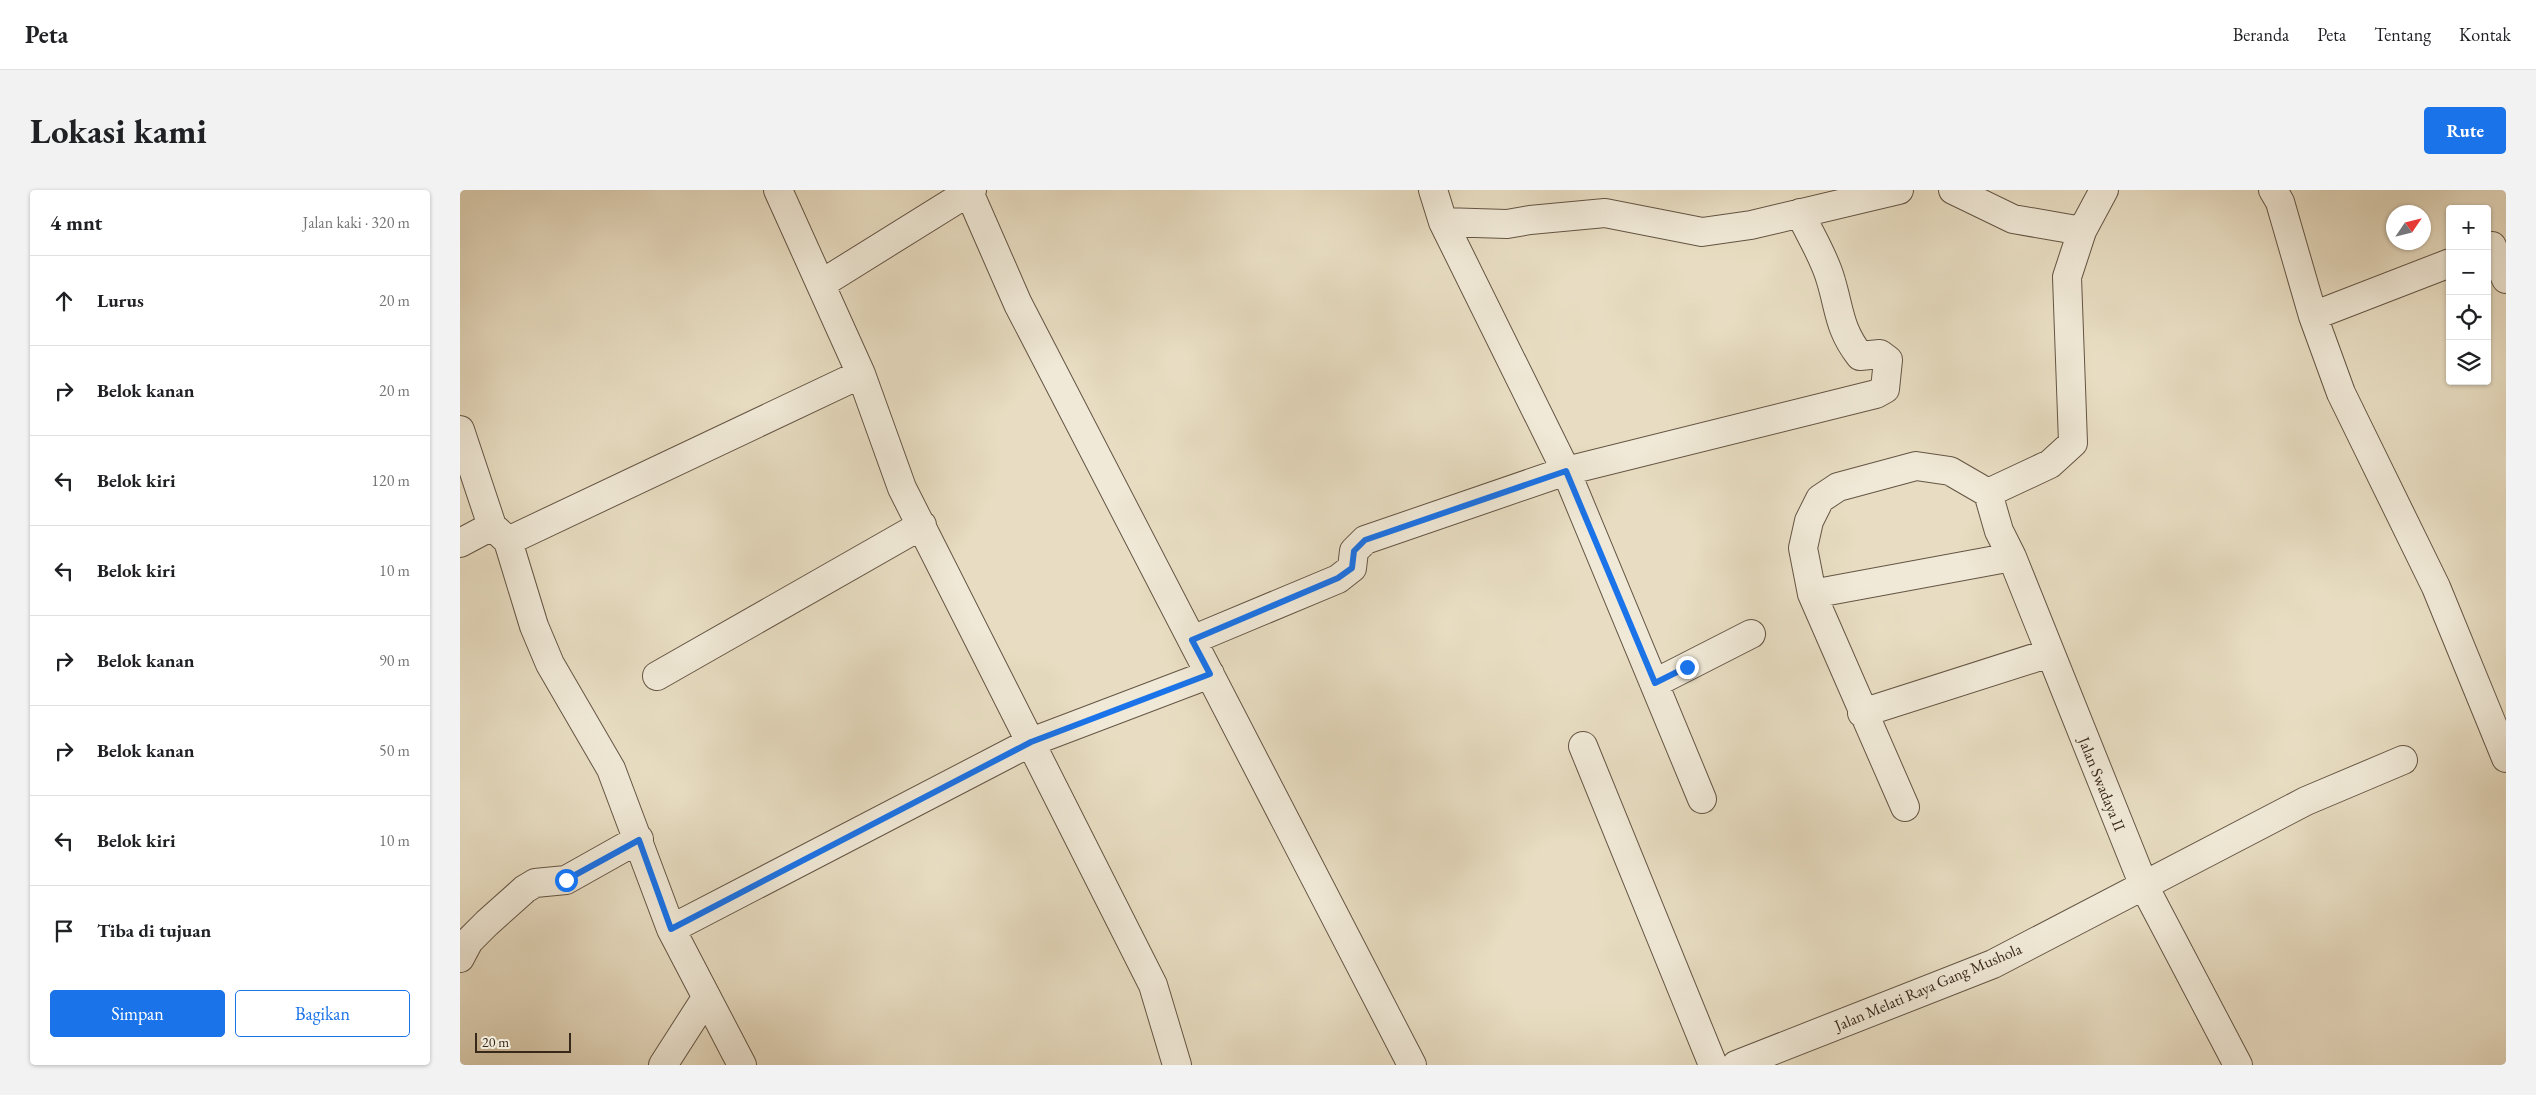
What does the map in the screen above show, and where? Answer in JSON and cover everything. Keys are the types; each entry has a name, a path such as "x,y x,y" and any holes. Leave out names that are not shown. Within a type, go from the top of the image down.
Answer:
{"street":[{"path":"778,190 862,374 902,488 1153,985 1169,1063"},
{"path":"1433,190 1443,222 1566,471 1702,799"},
{"path":"1443,222 1507,224 1606,213 1702,232 1751,225 1899,190"},
{"path":"1953,190 2013,219 2082,231"},
{"path":"1904,807 1812,594 1803,548 1809,521 1820,499 1838,487 1916,466 1950,471 1988,493 2050,464 2073,443 2067,277 2082,231 2104,190"},
{"path":"2273,190 2280,202 2313,316 2341,392 2436,587 2506,758"},
{"path":"821,284 971,191 1018,304 1412,1065"},
{"path":"1192,640 1338,578 1352,568 1354,551 1365,540 1566,471 1876,394 1885,389 1888,360 1880,354 1860,356 1851,344 1836,307 1831,280 1800,213"},
{"path":"2495,245 2506,279"},
{"path":"2313,316 2446,265"},
{"path":"460,543 500,533 862,374"},
{"path":"461,436 500,533 540,642 550,664 612,769 671,929 742,1065"},
{"name":"Jalan Swadaya II","path":"1988,493 1999,531 2012,557 2144,886 2238,1065"},
{"path":"657,676 922,525"},
{"path":"1812,594 2012,557"},
{"path":"1655,683 1751,634"},
{"path":"1862,713 2050,653"},
{"path":"671,929 1031,742 1210,674"},
{"path":"1583,746 1713,1065"},
{"name":"Jalan Melati Raya Gang Mushola","path":"1736,1065 1993,964 2306,801 2403,760"},
{"path":"460,958 469,941 525,889 535,883 566,880 639,840"},
{"path":"663,1065 706,998"}],"route":[{"path":"566,880 639,840 671,929 1031,742 1210,674 1192,640 1338,578 1352,568 1354,551 1365,540 1566,471 1655,683 1687,667"}]}
